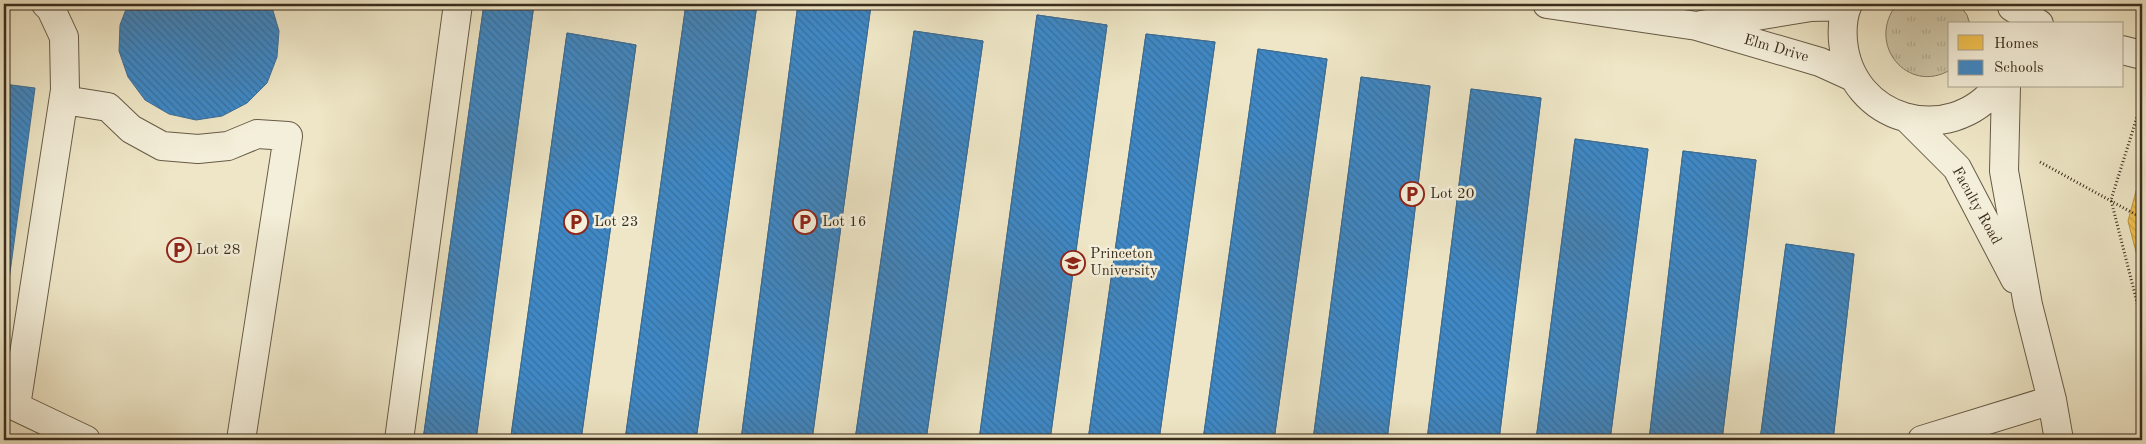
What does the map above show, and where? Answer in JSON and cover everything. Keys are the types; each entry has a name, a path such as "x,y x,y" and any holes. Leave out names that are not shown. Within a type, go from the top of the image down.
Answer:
{"street":[{"path":"46,4 51,9 64,37 64,100 10,403 86,440"},
{"path":"399,440 458,4"},
{"name":"Elm Drive","path":"1546,4 1697,26 1820,62 1853,77"},
{"path":"1848,5 1842,30 1844,54 1853,77 1867,96 1886,110 1908,119 1937,121 1964,114 1988,98 1996,88"},
{"name":"Elm Drive","path":"1697,26 1811,7 1848,5"},
{"path":"2013,12 2035,22"},
{"path":"2124,51 2142,56"},
{"path":"2124,57 2142,56"},
{"name":"Faculty Road","path":"2006,88 2004,171 2028,305 2052,400 2059,440"},
{"path":"64,100 108,107 131,129 162,146 198,149 228,146 257,134 288,136 241,440"},
{"name":"Faculty Road","path":"1908,119 1957,168 2028,305"},
{"path":"1922,440 2052,400"}],"path":[{"path":"2142,101 2111,200 2142,322"},
{"path":"2035,159 2142,218"}],"green space":[{"path":"1897,4 1959,4 1969,22 1948,22 1948,71 1934,76 1920,76 1906,71 1896,61 1889,49 1886,35 1888,19"}],"building: Homes":[{"path":"2142,169 2142,275 2128,221"}],"building: Schools":[{"path":"128,4 271,4 279,31 277,57 267,83 247,103 222,116 196,120 169,114 145,100 128,77 119,51 120,25"},
{"path":"484,4 534,4 476,440 423,440"},
{"path":"484,4 534,4 476,440 423,440"},
{"path":"686,4 757,4 696,440 625,440"},
{"path":"686,4 757,4 696,440 625,440"},
{"path":"798,4 871,5 812,440 741,440"},
{"path":"798,4 871,5 812,440 741,440"},
{"path":"1037,15 1107,25 1050,440 979,440"},
{"path":"1037,15 1107,25 1050,440 979,440"},
{"path":"914,31 983,41 926,440 855,440"},
{"path":"914,31 983,41 926,440 855,440"},
{"path":"567,33 636,45 581,440 545,440 511,436"},
{"path":"567,33 636,45 581,440 545,440 511,436"},
{"path":"1146,34 1215,42 1159,440 1088,440"},
{"path":"1146,34 1215,42 1159,440 1088,440"},
{"path":"1258,49 1327,59 1274,440 1203,440"},
{"path":"1258,49 1327,59 1274,440 1203,440"},
{"path":"1361,77 1430,86 1387,440 1313,440"},
{"path":"1361,77 1430,86 1387,440 1313,440"},
{"path":"4,84 35,88 7,295 4,294"},
{"path":"1471,89 1541,98 1499,440 1427,440"},
{"path":"1471,89 1541,98 1499,440 1427,440"},
{"path":"1575,139 1648,149 1610,440 1536,440"},
{"path":"1575,139 1648,149 1610,440 1536,440"},
{"path":"1683,151 1756,160 1722,440 1649,440"},
{"path":"1683,151 1756,160 1722,440 1649,440"},
{"path":"1786,244 1854,254 1833,440 1760,440"},
{"path":"1786,244 1854,254 1833,440 1760,440"}],"place":[{"name":"Lot 20","path":"1412,194"},
{"name":"Lot 23","path":"576,222"},
{"name":"Lot 16","path":"805,222"},
{"name":"Lot 28","path":"179,250"},
{"name":"Princeton University","path":"1073,263"}]}
